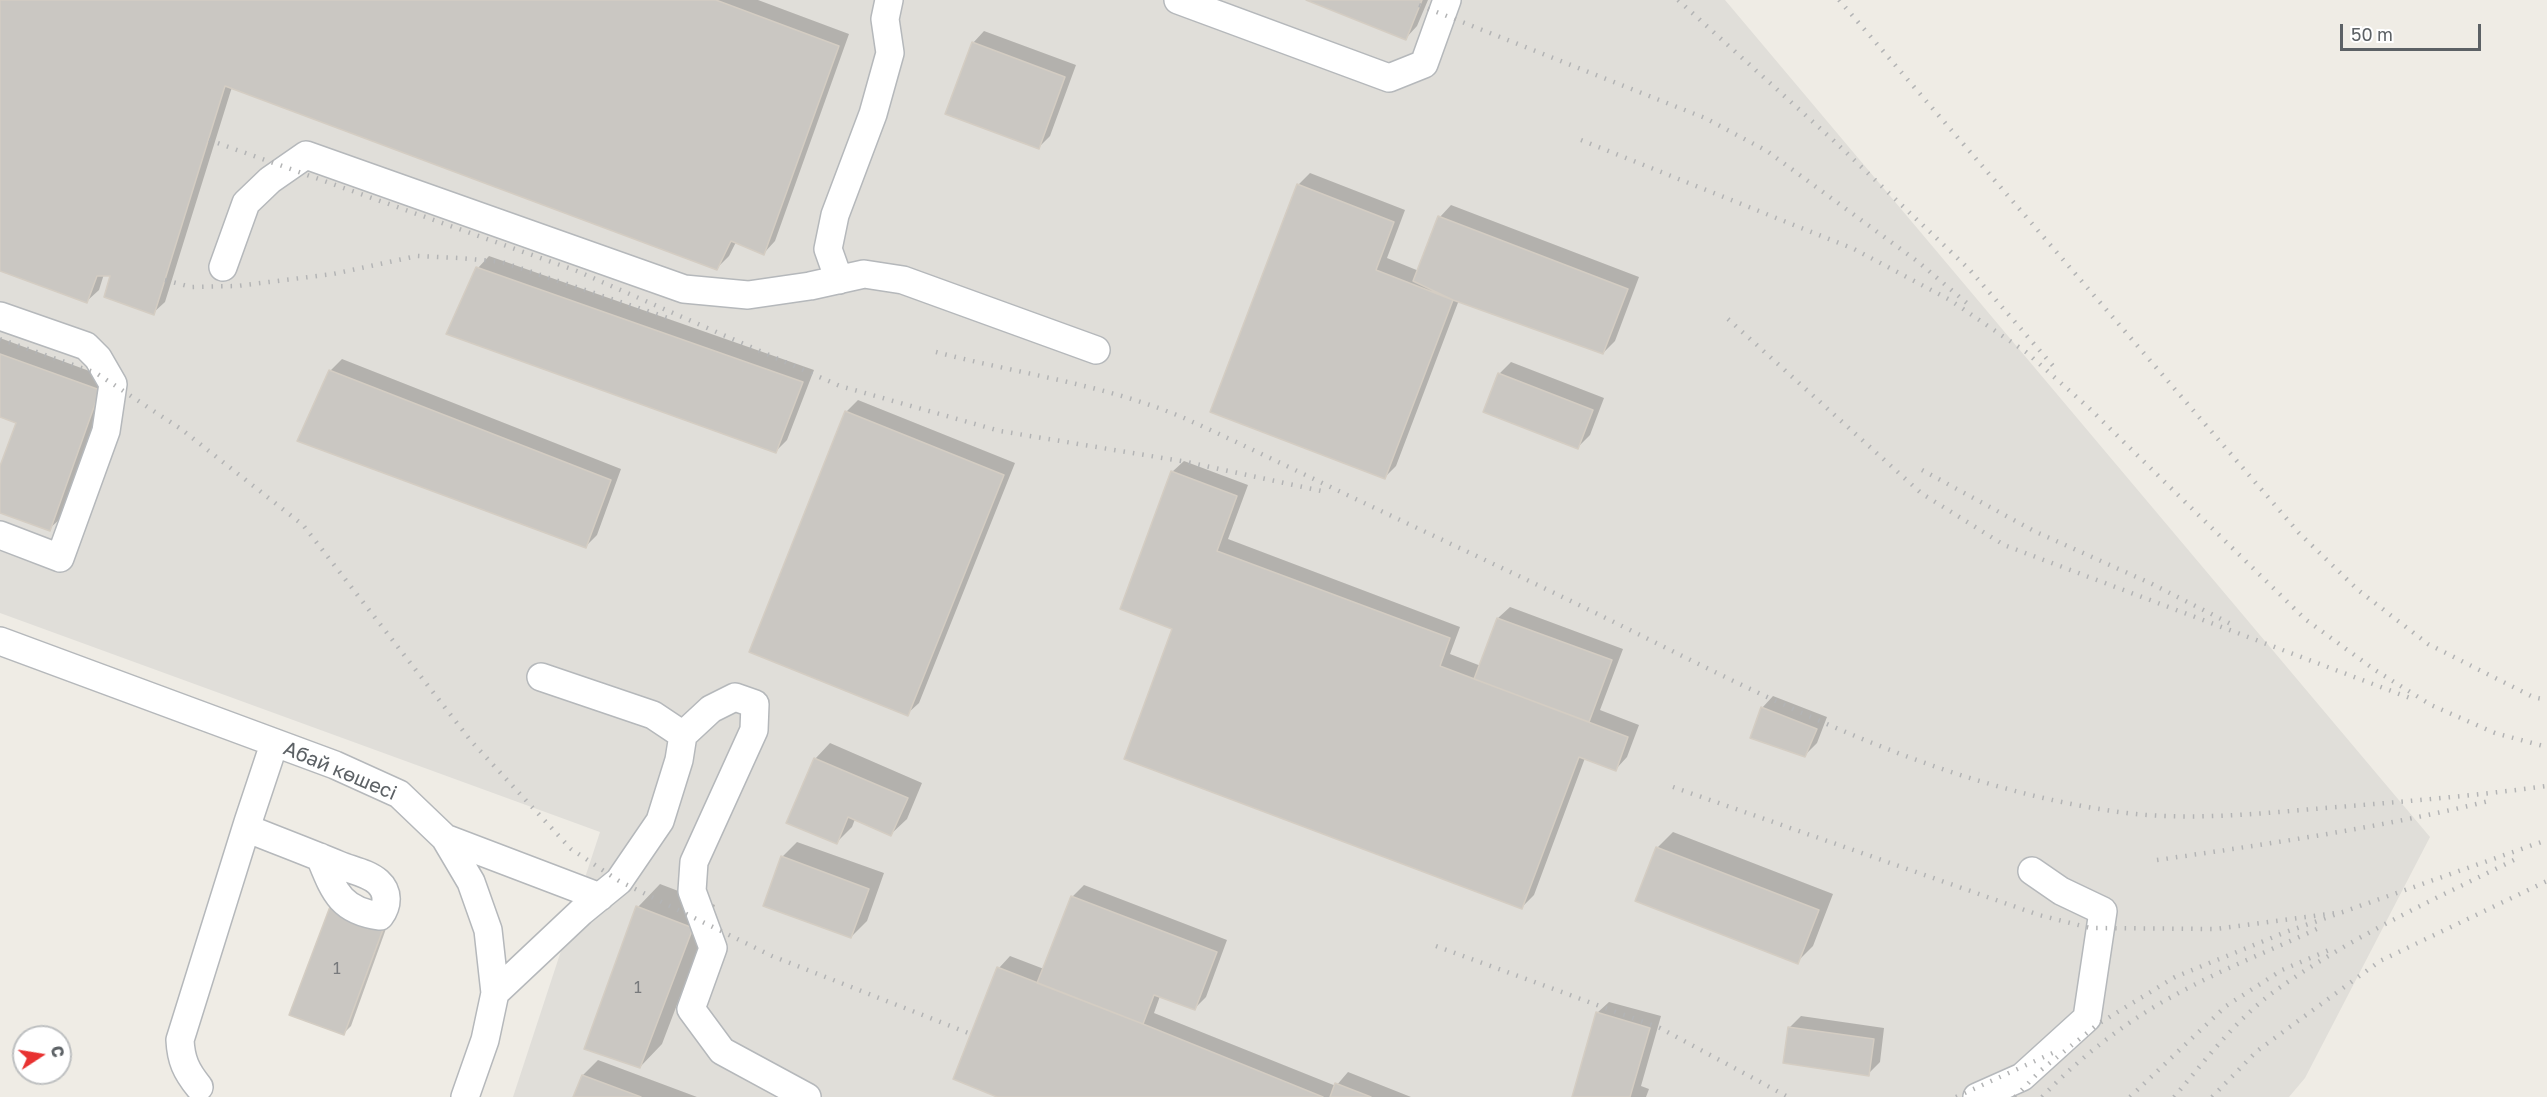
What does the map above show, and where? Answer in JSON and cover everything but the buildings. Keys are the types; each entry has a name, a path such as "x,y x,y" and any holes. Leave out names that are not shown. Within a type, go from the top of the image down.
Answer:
{"street":[{"path":"839,280 828,249 835,215 873,114 890,53 885,19 890,0"},
{"path":"1178,0 1389,78 1424,64 1447,0"},
{"path":"223,267 246,203 270,180 306,155 684,289 748,294 864,274 903,280 1096,350"},
{"path":"0,316 86,346 98,358 113,384 106,431 60,558 0,535"},
{"name":"Абай көшесі","path":"0,641 335,765 399,794 445,838 471,882 488,930 495,993 485,1040 465,1097"},
{"name":"Абай көшесі","path":"0,660 361,789 395,808 440,856 459,892 477,937 480,1010 450,1097"},
{"path":"541,677 653,715 683,735"},
{"path":"495,993 581,912 619,881 660,820 679,760 683,735 711,709 735,697 755,704 754,730 694,862 692,891 712,948 692,1009 722,1052 807,1097"},
{"path":"199,1087 187,1072 181,1056 180,1040 270,756"},
{"path":"248,822 251,830 320,857"},
{"path":"445,838 600,897"},
{"path":"1977,1097 2022,1077 2087,1018 2103,911 2061,891 2032,871"}],"shaded area":[{"path":"0,0 1725,0 2430,837 2305,1078 2289,1097 513,1097 600,832 0,613"}],"railway":[{"path":"1678,0 1833,140 1969,269 2054,367"},
{"path":"1839,0 2299,533 2358,590 2428,644 2533,697 2547,700"},
{"path":"1419,5 1705,118 1767,151 1917,261 1968,304"},
{"path":"209,140 577,271 840,386 1000,431 1187,462 1326,492"},
{"path":"1581,140 1854,249 1950,300 2026,352 2089,408 2305,619 2375,670 2431,705 2495,733 2547,747"},
{"path":"165,280 191,287 237,286 333,274 417,256 459,258 502,262 668,318"},
{"path":"1728,319 1921,493 2004,545 2410,698"},
{"path":"0,339 96,373 181,429 303,525 471,741 571,849 619,881 772,956 971,1034"},
{"path":"936,352 1123,396 1184,418 1811,717 1869,742 1988,783 2049,799 2112,811 2165,816 2245,814 2464,796 2547,786"},
{"path":"1922,470 2034,531 2150,583 2231,624"},
{"path":"1673,787 2039,915 2090,928 2216,929 2343,912"},
{"path":"2157,860 2365,827 2489,801"},
{"path":"2015,1097 2040,1071 2098,1024 2175,977 2286,932 2547,840"},
{"path":"2174,1097 2234,1027 2275,991 2333,953 2364,936 2520,857"},
{"path":"2212,1097 2257,1051 2380,961 2547,881"},
{"path":"2042,1097 2094,1049 2151,1009 2208,978 2321,927"},
{"path":"1436,946 1660,1028 1788,1097"},
{"path":"2130,1097 2226,1006 2282,970 2329,950"},
{"path":"1956,1097 2057,1051"}]}
